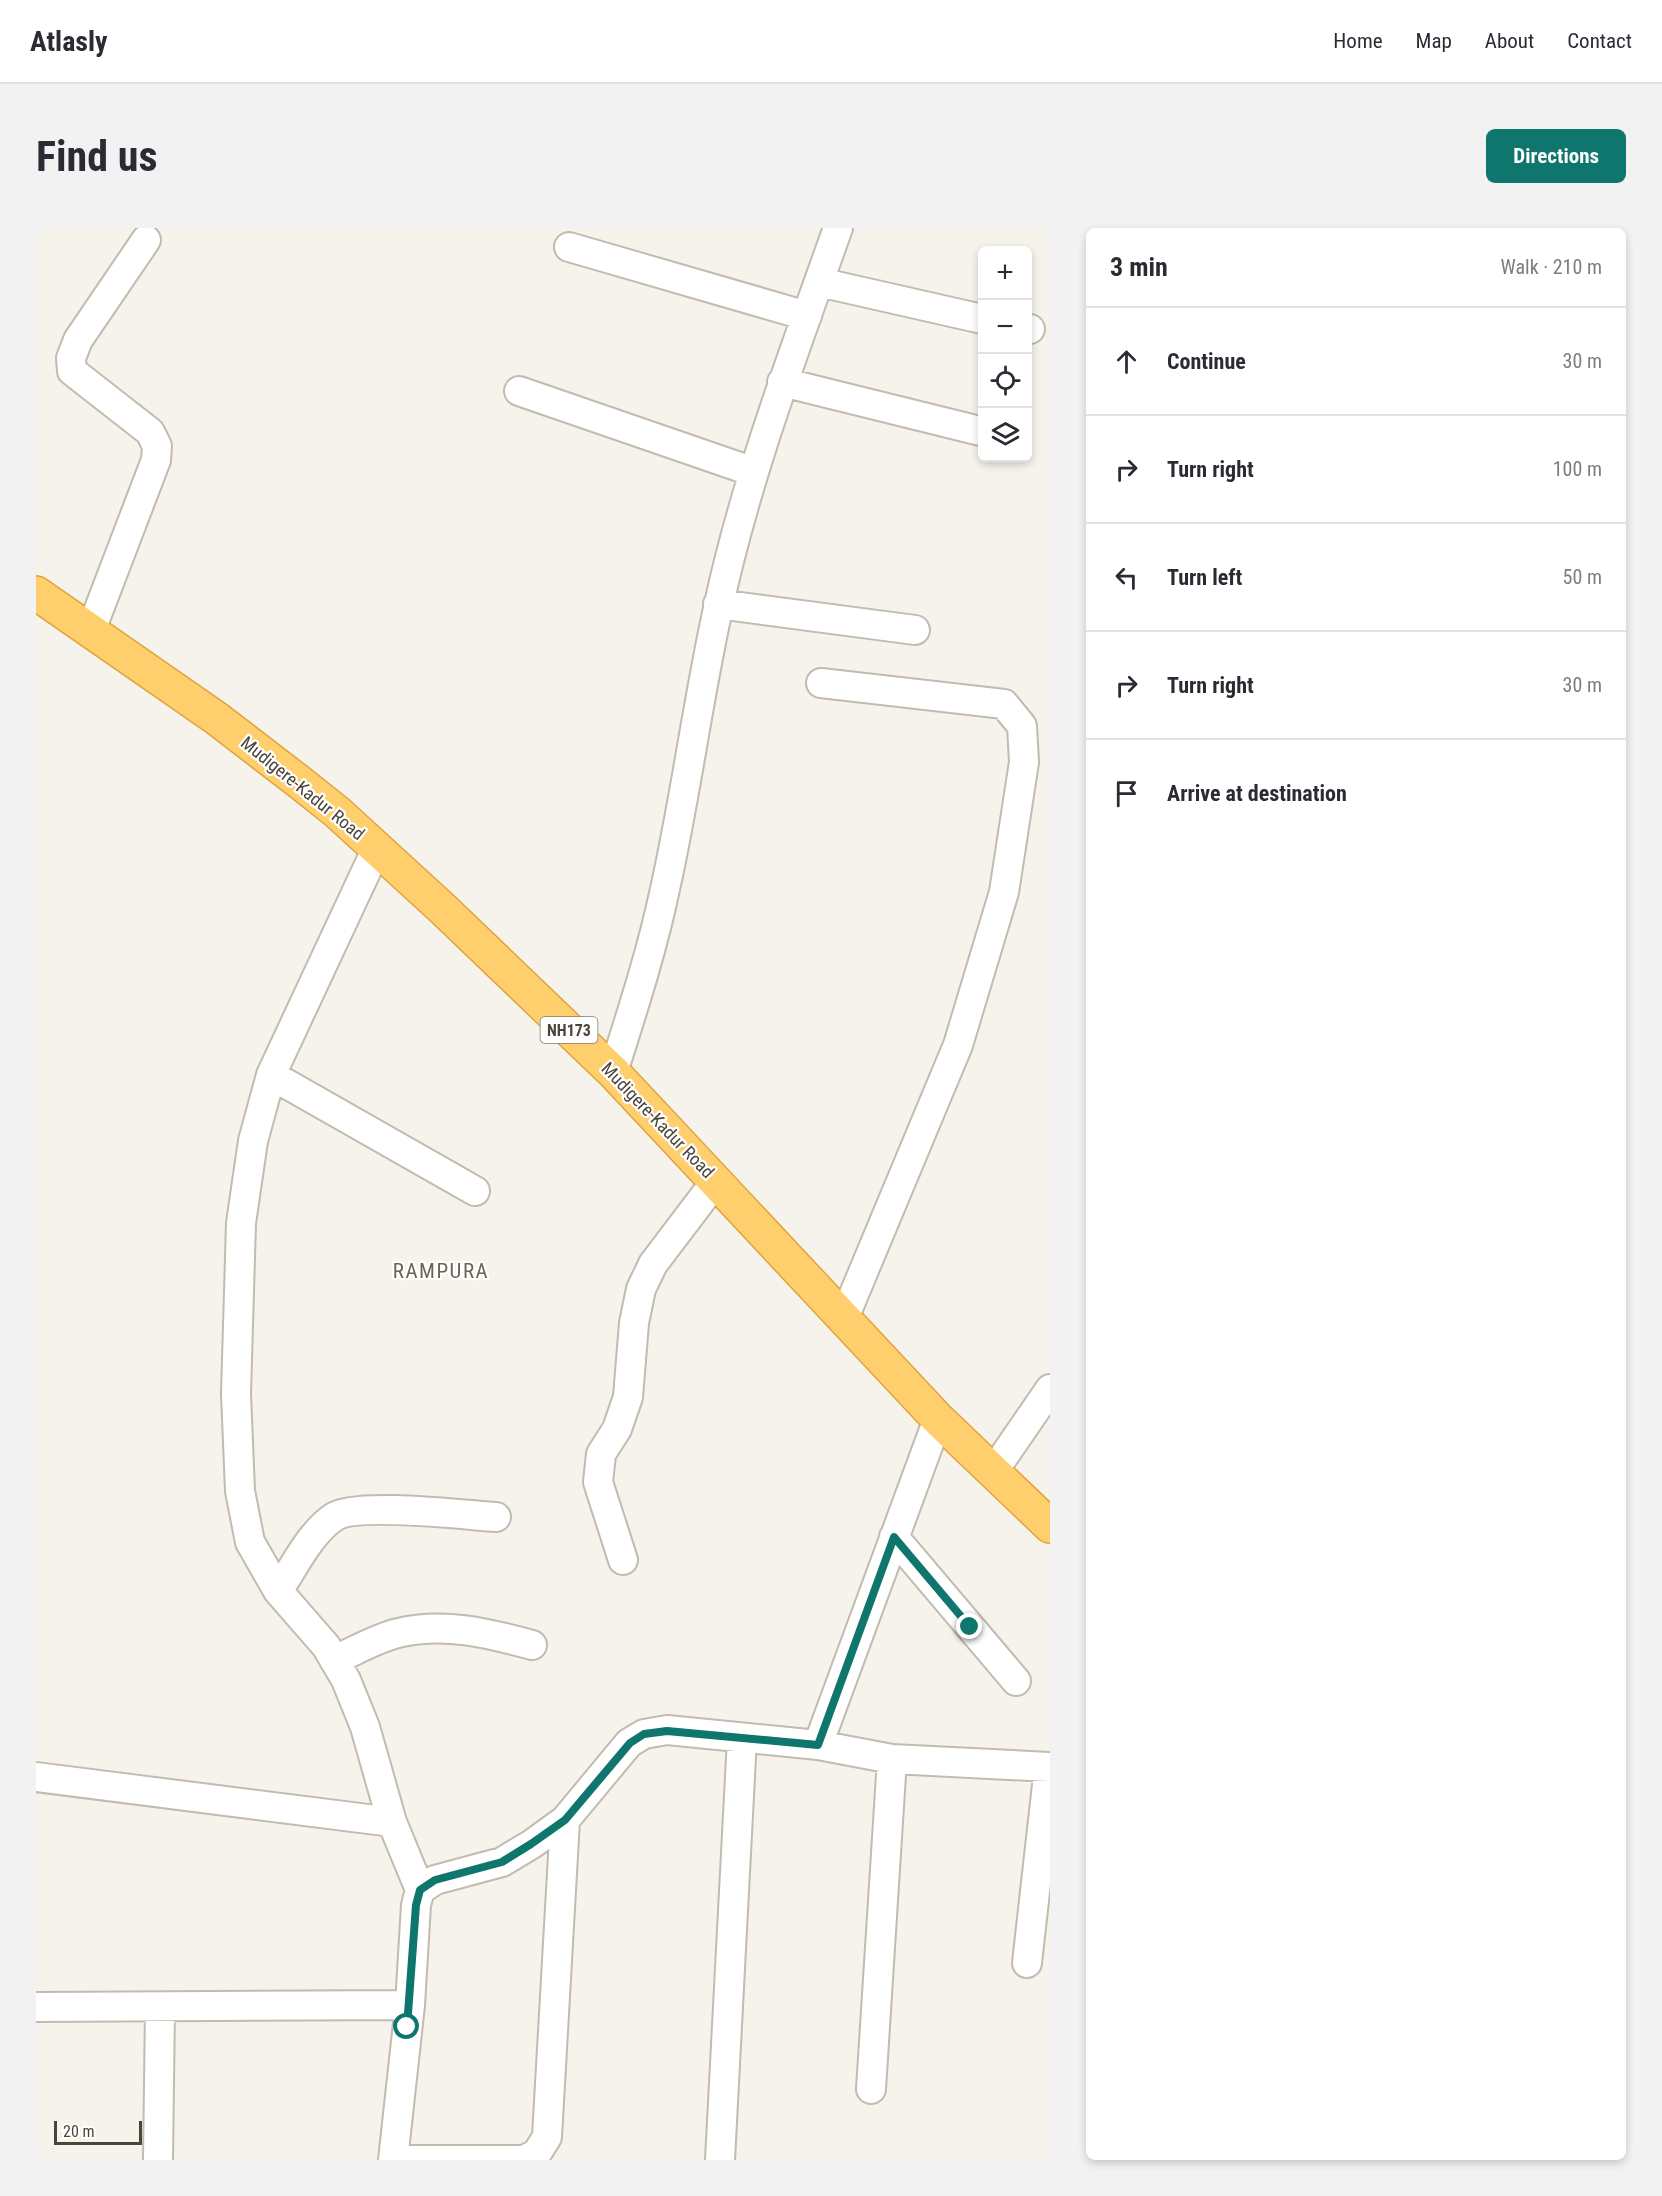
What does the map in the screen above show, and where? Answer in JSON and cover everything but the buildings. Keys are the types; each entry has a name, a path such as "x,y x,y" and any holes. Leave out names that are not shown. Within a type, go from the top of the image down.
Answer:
{"highway":[{"name":"Mudigere-Kadur Road","path":"36,593 216,718 337,812 377,848 613,1072 938,1419 1050,1526"}],"street":[{"path":"613,1072 651,948 665,889 718,604 754,472 782,382 838,228"},
{"path":"91,630 156,460 157,446 150,432 72,371 72,358 78,340 146,240"},
{"path":"569,247 807,316"},
{"path":"819,282 978,318"},
{"path":"782,382 978,431"},
{"path":"519,390 754,472"},
{"path":"718,604 915,630"},
{"path":"821,683 1004,705 1022,726 1024,762 1004,892 958,1045 844,1318"},
{"path":"377,848 271,1075 253,1142 241,1223 236,1394 240,1491 250,1542 278,1591 326,1646 346,1680 365,1727 392,1822 420,1890 416,1905 410,2005 393,2160 524,2160 537,2153 547,2137 565,1820"},
{"path":"271,1075 475,1191"},
{"path":"623,1560 598,1482 601,1454 617,1429 628,1397 634,1323 641,1289 653,1264 716,1181"},
{"path":"993,1472 1050,1389"},
{"path":"818,1745 938,1419"},
{"path":"278,1591 322,1527 336,1515 360,1511 393,1511 496,1517"},
{"path":"894,1537 1016,1681"},
{"path":"334,1660 397,1633 427,1629 477,1630 532,1645"},
{"path":"420,1890 435,1880 502,1862 565,1820 630,1743 644,1734 667,1731 818,1745 892,1759 1049,1767 1028,1963"},
{"path":"720,2160 742,1738"},
{"path":"872,2089 892,1759"},
{"path":"36,1777 392,1822"},
{"path":"36,2007 410,2005"},
{"path":"158,2160 160,2007"}],"district":[{"name":"RAMPURA","path":"441,1271"}],"route":[{"path":"407,2027 416,1905 420,1890 435,1880 502,1862 531,1844 565,1820 630,1743 644,1734 667,1731 818,1745 894,1537 970,1627"}]}
